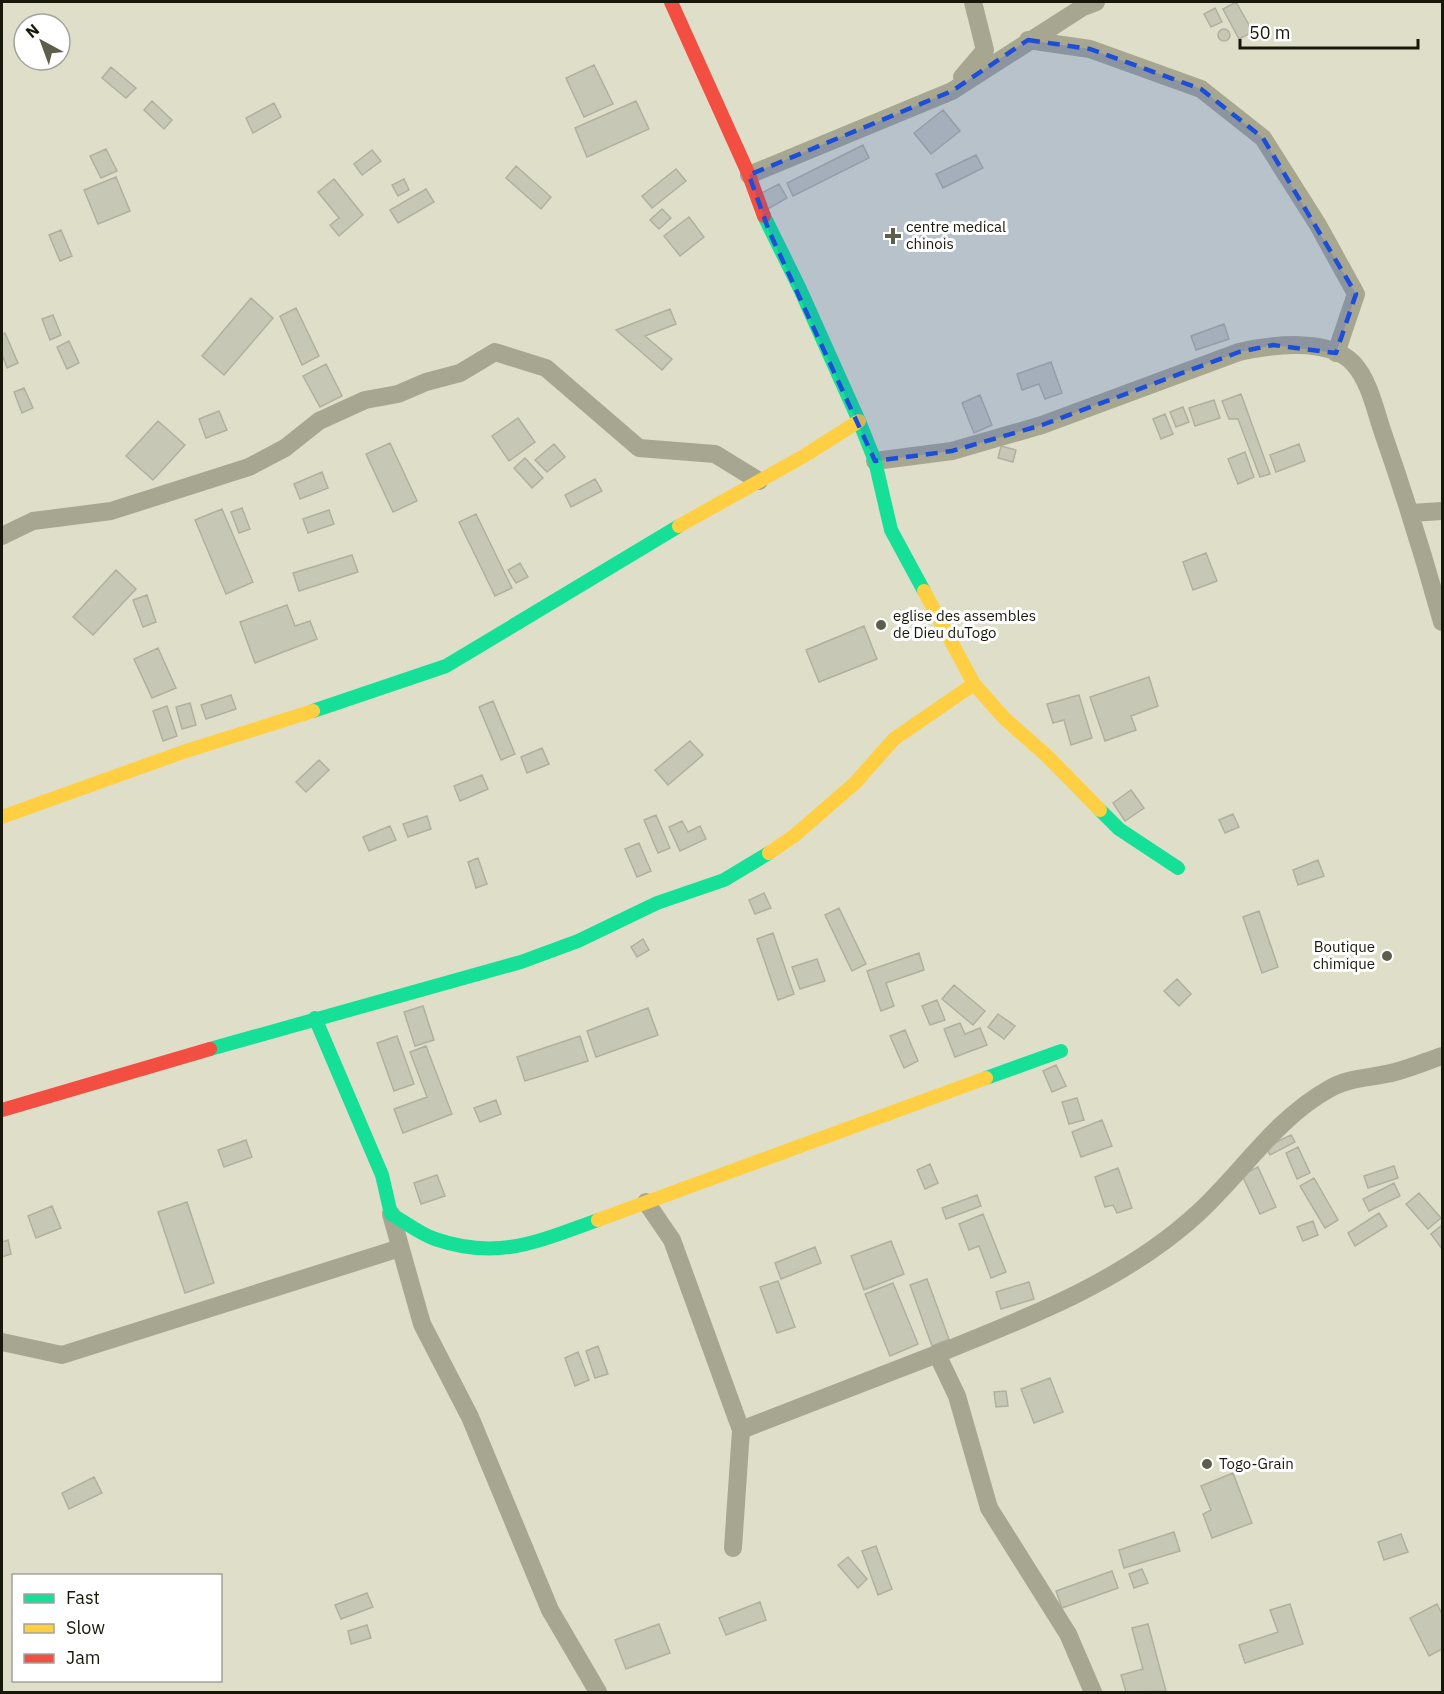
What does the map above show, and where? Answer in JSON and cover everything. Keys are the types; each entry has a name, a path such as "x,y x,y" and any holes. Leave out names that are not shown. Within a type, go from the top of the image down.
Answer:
{"street":[{"path":"671,2 749,175 769,231 800,289 859,422 875,461 891,530 974,684 1005,719 1047,756 1119,829 1178,868"},
{"path":"952,90 985,50 973,2"},
{"path":"749,175 952,90 1083,6 1096,2"},
{"path":"1029,40 1090,49 1200,89 1263,138 1318,225 1356,294 1336,353"},
{"path":"875,461 952,451 1042,425 1239,352 1273,345 1304,346 1336,353 1353,363 1367,387 1411,513 1443,621"},
{"path":"2,536 33,521 111,511 249,467 285,448 319,422 365,400 398,394 426,382 460,373 495,352 546,368 639,448 715,454 759,482"},
{"path":"2,817 183,752 327,707 446,666 859,422"},
{"path":"1411,513 1443,511"},
{"path":"2,1110 315,1018 521,962 578,941 657,903 724,880 750,866 794,836 855,783 894,739 974,684"},
{"path":"315,1018 382,1175 422,1324 470,1417 550,1610 598,1692"},
{"path":"391,1214 433,1239 480,1250 523,1247 1061,1051"},
{"path":"741,1430 1026,1319 1112,1275 1162,1242 1197,1213 1252,1154 1300,1108 1330,1088 1350,1080 1395,1072 1443,1056"},
{"path":"646,1202 672,1240 741,1430 733,1548"},
{"path":"2,1342 62,1355 400,1248"},
{"path":"937,1354 957,1396 989,1508 1068,1634 1093,1692"}],"highlighted area":[{"path":"1028,40 1090,49 1201,89 1263,138 1356,294 1336,353 1273,345 1239,352 1042,425 952,451 875,461 769,231 749,175 952,91"}],"building":[{"path":"1236,2 1253,32 1239,39 1223,9"},
{"path":"1215,8 1222,22 1211,27 1204,14"},
{"path":"1226,29 1229,30 1229,40 1222,41 1219,40 1218,33 1219,30"},
{"path":"594,65 613,104 584,117 566,78"},
{"path":"111,67 136,88 126,98 102,78"},
{"path":"152,101 172,120 164,129 144,110"},
{"path":"636,101 649,129 587,157 575,128"},
{"path":"274,103 281,117 253,133 246,118"},
{"path":"943,110 960,131 931,154 914,133"},
{"path":"863,145 869,158 793,196 787,183"},
{"path":"106,149 117,171 101,178 90,156"},
{"path":"372,150 381,161 362,175 354,164"},
{"path":"976,155 983,168 943,188 936,174"},
{"path":"516,166 551,197 541,209 506,178"},
{"path":"676,169 686,181 652,208 642,196"},
{"path":"116,177 130,211 98,224 84,190"},
{"path":"334,179 363,215 339,236 330,225 339,218 318,192"},
{"path":"404,179 409,190 398,196 392,185"},
{"path":"779,184 787,198 766,210 758,195"},
{"path":"426,189 434,202 398,223 390,210"},
{"path":"662,209 671,218 659,229 650,220"},
{"path":"689,217 704,237 680,256 664,236"},
{"path":"61,230 72,256 60,261 49,235"},
{"path":"251,298 273,318 224,375 202,356"},
{"path":"296,308 319,356 302,365 280,316"},
{"path":"670,309 676,324 645,336 672,359 662,370 616,330"},
{"path":"53,315 61,335 50,340 42,319"},
{"path":"1224,324 1229,339 1196,350 1191,336"},
{"path":"5,333 18,363 7,368 2,354 2,335"},
{"path":"69,341 79,363 67,369 57,347"},
{"path":"1051,362 1062,393 1045,399 1039,384 1022,390 1017,374"},
{"path":"326,364 342,396 320,407 303,376"},
{"path":"24,388 33,408 22,413 14,392"},
{"path":"1241,394 1270,474 1260,477 1238,419 1229,419 1222,401"},
{"path":"980,395 992,425 974,433 962,403"},
{"path":"1214,400 1220,418 1195,426 1189,408"},
{"path":"1183,407 1189,422 1176,427 1170,412"},
{"path":"219,411 227,430 206,438 199,419"},
{"path":"1165,414 1173,434 1161,439 1153,419"},
{"path":"518,418 535,442 509,461 492,436"},
{"path":"158,421 185,445 153,480 126,456"},
{"path":"390,443 417,501 393,512 366,454"},
{"path":"554,444 565,457 547,472 535,460"},
{"path":"1299,444 1305,461 1276,472 1270,455"},
{"path":"1001,446 1016,450 1013,462 998,458"},
{"path":"1245,452 1254,477 1238,484 1228,459"},
{"path":"525,458 543,478 532,488 514,468"},
{"path":"322,472 328,488 300,499 294,484"},
{"path":"595,479 602,491 571,507 565,495"},
{"path":"242,508 250,529 239,533 231,512"},
{"path":"222,509 253,582 226,594 195,520"},
{"path":"329,510 334,524 308,533 303,519"},
{"path":"476,514 512,588 495,596 459,522"},
{"path":"1206,553 1217,581 1193,590 1183,562"},
{"path":"352,555 358,572 299,591 293,573"},
{"path":"520,563 528,577 516,583 508,570"},
{"path":"116,570 136,589 93,635 73,617"},
{"path":"147,595 156,622 143,627 133,600"},
{"path":"287,605 295,626 310,621 317,639 255,663 240,622"},
{"path":"864,626 877,659 819,682 806,650"},
{"path":"158,648 176,688 152,698 134,659"},
{"path":"1149,677 1158,706 1131,716 1136,730 1105,741 1090,697"},
{"path":"231,695 236,709 206,719 201,705"},
{"path":"1079,695 1092,738 1071,745 1064,720 1053,723 1047,704"},
{"path":"493,701 515,754 501,760 479,707"},
{"path":"190,703 196,725 182,729 176,707"},
{"path":"167,706 177,736 163,741 153,711"},
{"path":"690,741 703,755 668,785 655,770"},
{"path":"542,748 549,764 527,773 521,757"},
{"path":"319,760 329,770 306,792 296,782"},
{"path":"482,775 488,789 460,801 454,786"},
{"path":"1131,790 1144,808 1125,821 1113,803"},
{"path":"1233,814 1239,827 1225,833 1219,820"},
{"path":"656,815 670,848 658,853 644,820"},
{"path":"427,816 431,829 408,837 403,824"},
{"path":"682,821 688,832 700,826 706,839 680,851 669,827"},
{"path":"390,826 396,840 369,851 363,837"},
{"path":"639,843 651,871 637,877 625,849"},
{"path":"478,858 487,884 476,888 468,862"},
{"path":"1318,860 1324,876 1298,885 1293,870"},
{"path":"764,893 771,908 755,914 749,900"},
{"path":"839,908 866,964 852,971 825,915"},
{"path":"1259,911 1278,967 1262,973 1243,917"},
{"path":"773,933 794,994 778,1000 757,939"},
{"path":"643,939 649,950 637,957 631,947"},
{"path":"919,953 924,970 886,983 894,1006 881,1011 867,971"},
{"path":"817,959 825,981 800,989 792,967"},
{"path":"1177,979 1191,994 1179,1006 1164,991"},
{"path":"954,985 985,1011 973,1025 942,999"},
{"path":"937,1000 945,1020 930,1025 922,1006"},
{"path":"423,1006 434,1040 415,1046 404,1012"},
{"path":"648,1008 658,1035 596,1057 587,1031"},
{"path":"998,1014 1015,1026 1004,1039 988,1027"},
{"path":"960,1023 965,1034 980,1028 987,1045 955,1057 944,1029"},
{"path":"905,1030 918,1061 904,1068 890,1036"},
{"path":"397,1036 414,1084 394,1091 377,1043"},
{"path":"580,1036 588,1061 525,1081 517,1057"},
{"path":"426,1046 452,1114 403,1133 394,1109 427,1097 410,1052"},
{"path":"1056,1065 1066,1086 1052,1092 1043,1071"},
{"path":"1077,1098 1084,1120 1069,1124 1062,1102"},
{"path":"496,1100 501,1114 480,1122 474,1108"},
{"path":"1102,1120 1112,1146 1081,1157 1072,1132"},
{"path":"1291,1135 1295,1142 1270,1155 1266,1147"},
{"path":"246,1140 252,1157 224,1167 218,1150"},
{"path":"1298,1147 1310,1173 1297,1179 1286,1153"},
{"path":"930,1164 938,1183 925,1189 917,1170"},
{"path":"1394,1166 1398,1178 1368,1188 1364,1176"},
{"path":"1258,1167 1276,1207 1260,1214 1242,1175"},
{"path":"1118,1168 1132,1208 1117,1213 1113,1205 1105,1207 1095,1177"},
{"path":"437,1175 445,1196 421,1204 414,1183"},
{"path":"1314,1178 1338,1220 1325,1228 1300,1186"},
{"path":"1394,1183 1400,1196 1369,1211 1363,1199"},
{"path":"1419,1193 1441,1218 1428,1229 1406,1204"},
{"path":"977,1195 981,1206 946,1219 942,1208"},
{"path":"187,1202 214,1283 185,1293 158,1212"},
{"path":"52,1206 61,1228 36,1238 28,1216"},
{"path":"1379,1213 1387,1226 1355,1246 1348,1233"},
{"path":"983,1214 1006,1272 991,1278 979,1246 969,1250 959,1224"},
{"path":"1313,1221 1318,1235 1303,1241 1297,1227"},
{"path":"1442,1225 1442,1249 1431,1234"},
{"path":"8,1240 11,1254 2,1257 2,1242"},
{"path":"891,1241 904,1274 864,1290 851,1256"},
{"path":"815,1247 821,1263 781,1279 775,1263"},
{"path":"927,1279 949,1339 932,1346 910,1285"},
{"path":"778,1281 795,1327 777,1333 760,1287"},
{"path":"1029,1282 1034,1299 1001,1309 996,1292"},
{"path":"893,1283 918,1344 890,1356 865,1294"},
{"path":"598,1346 608,1374 595,1378 586,1351"},
{"path":"578,1352 589,1380 575,1386 565,1358"},
{"path":"1050,1378 1063,1412 1034,1423 1021,1389"},
{"path":"1006,1391 1008,1406 996,1407 994,1392"},
{"path":"1233,1473 1252,1523 1212,1538 1203,1514 1211,1510 1201,1486"},
{"path":"94,1477 102,1493 69,1509 62,1493"},
{"path":"1174,1532 1180,1551 1124,1568 1119,1550"},
{"path":"1401,1534 1408,1552 1384,1560 1378,1542"},
{"path":"876,1546 892,1589 878,1595 862,1551"},
{"path":"848,1557 867,1579 858,1588 838,1565"},
{"path":"1142,1569 1148,1583 1134,1588 1129,1574"},
{"path":"1112,1571 1118,1588 1062,1608 1056,1591"},
{"path":"367,1593 373,1607 341,1619 335,1605"},
{"path":"760,1602 766,1620 726,1635 719,1618"},
{"path":"1290,1604 1303,1644 1245,1663 1239,1645 1278,1632 1270,1610"},
{"path":"1437,1604 1442,1614 1442,1649 1429,1656 1410,1618"},
{"path":"659,1624 670,1653 626,1669 615,1640"},
{"path":"1148,1624 1166,1691 1126,1692 1121,1675 1143,1669 1132,1628"},
{"path":"367,1625 371,1638 351,1644 348,1631"}],"traffic: fast":[{"path":"764,216 800,289 859,421 875,461 891,530 924,591"},
{"path":"313,711 446,666 679,526"},
{"path":"1100,810 1119,829 1178,868"},
{"path":"210,1049 521,962 578,941 657,903 724,880 769,853"},
{"path":"315,1018 382,1175 391,1214 429,1237 479,1248 518,1246 598,1220"},
{"path":"986,1078 1061,1051"}],"traffic: slow":[{"path":"679,526 804,456 859,421"},
{"path":"924,591 974,684 1005,719 1047,756 1100,810"},
{"path":"769,853 794,836 855,783 894,739 974,684"},
{"path":"2,817 183,752 313,711"},
{"path":"598,1220 986,1078"}],"traffic: jam":[{"path":"671,2 749,175 764,216"},
{"path":"2,1110 210,1049"}],"place":[{"name":"centre medical chinois","path":"893,236"},
{"name":"eglise des assembles de Dieu duTogo","path":"881,625"},
{"name":"Boutique chimique","path":"1387,956"},
{"name":"Togo-Grain","path":"1207,1464"}]}
